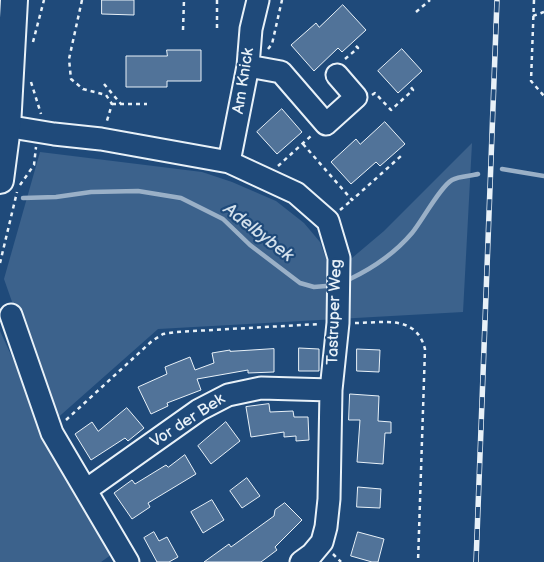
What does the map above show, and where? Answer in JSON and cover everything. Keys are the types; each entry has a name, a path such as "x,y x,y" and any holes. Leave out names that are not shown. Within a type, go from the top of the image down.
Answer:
{"main road":[{"path":"0,180 14,0"}],"street":[{"name":"Am Knick","path":"229,162 254,67 251,29 258,0"},
{"path":"254,67 281,72 326,124 356,97 337,75"},
{"name":"Tastruper Weg","path":"4,126 101,139 229,162 296,193 328,221 339,258 338,323 331,390 329,499 326,527 322,542 312,554 300,562"},
{"path":"11,316 52,433 128,562"},
{"name":"Vor der Bek","path":"86,490 200,410 228,395 261,388 331,390"}],"path":[{"path":"33,43 44,0"},
{"path":"82,0 69,60 71,79 83,89 106,95 112,104 148,104"},
{"path":"183,30 184,0"},
{"path":"217,0 217,30"},
{"path":"254,67 272,44 282,0"},
{"path":"416,12 430,0"},
{"path":"534,0 531,81 544,96"},
{"path":"534,16 544,12"},
{"path":"31,77 41,113"},
{"path":"104,84 121,104"},
{"path":"370,98 375,93 391,110 413,90 410,86"},
{"path":"274,170 312,135"},
{"path":"303,144 352,200 401,156"},
{"path":"0,264 19,186 34,165 34,155"},
{"path":"52,433 152,341 163,334 338,323 402,322 411,326 422,339 425,348 418,562"}],"shaded area":[{"path":"472,143 463,312 158,329 54,421 4,279 40,152 202,172 232,182 276,201 304,223 320,242 330,270 352,258 384,231"},
{"path":"0,331 52,444 115,552 101,562 0,562"}],"building":[{"path":"102,0 134,0 134,15 102,14"},
{"path":"343,5 366,30 342,52 338,48 314,71 291,45 316,23 319,27"},
{"path":"402,49 422,71 398,93 378,71"},
{"path":"167,50 201,50 201,81 167,81 167,87 126,87 126,56 167,56"},
{"path":"282,109 302,132 277,154 257,132"},
{"path":"385,122 405,144 380,166 376,162 351,184 331,162 356,139 360,144"},
{"path":"299,348 319,349 319,371 299,371"},
{"path":"274,349 274,372 248,373 248,370 197,379 201,390 167,403 168,406 151,414 138,387 167,374 165,367 190,357 195,370 214,363 212,353 230,350"},
{"path":"357,349 380,350 379,372 357,371"},
{"path":"350,394 379,396 378,421 391,422 391,433 385,433 383,464 357,462 360,420 349,420"},
{"path":"269,404 270,412 293,411 294,417 308,417 309,440 296,441 296,436 284,437 284,432 251,437 246,407"},
{"path":"127,408 144,428 128,441 125,438 91,460 75,434 92,422 98,431"},
{"path":"226,422 240,441 211,464 198,446"},
{"path":"185,455 196,474 148,503 150,507 132,519 114,493 132,480 135,484 166,465 168,467"},
{"path":"247,478 260,496 242,508 230,491"},
{"path":"358,487 381,489 380,508 357,507"},
{"path":"212,500 224,520 203,533 191,512"},
{"path":"285,503 302,520 275,547 277,550 261,562 204,562 229,544 231,547 274,516 275,510"},
{"path":"154,532 159,541 167,537 178,557 169,562 157,562 144,538"},
{"path":"358,532 384,539 378,562 351,556"}],"waterway":[{"name":"Adelbybek","path":"502,169 544,176"},
{"name":"Adelbybek","path":"350,279 367,270 398,247 416,228 447,184 458,178 478,174"},
{"name":"Adelbybek","path":"23,198 56,197 91,192 138,191 181,198 223,219 250,245 300,283 314,287 326,286"}],"railway":[{"path":"476,562 497,0"}]}
